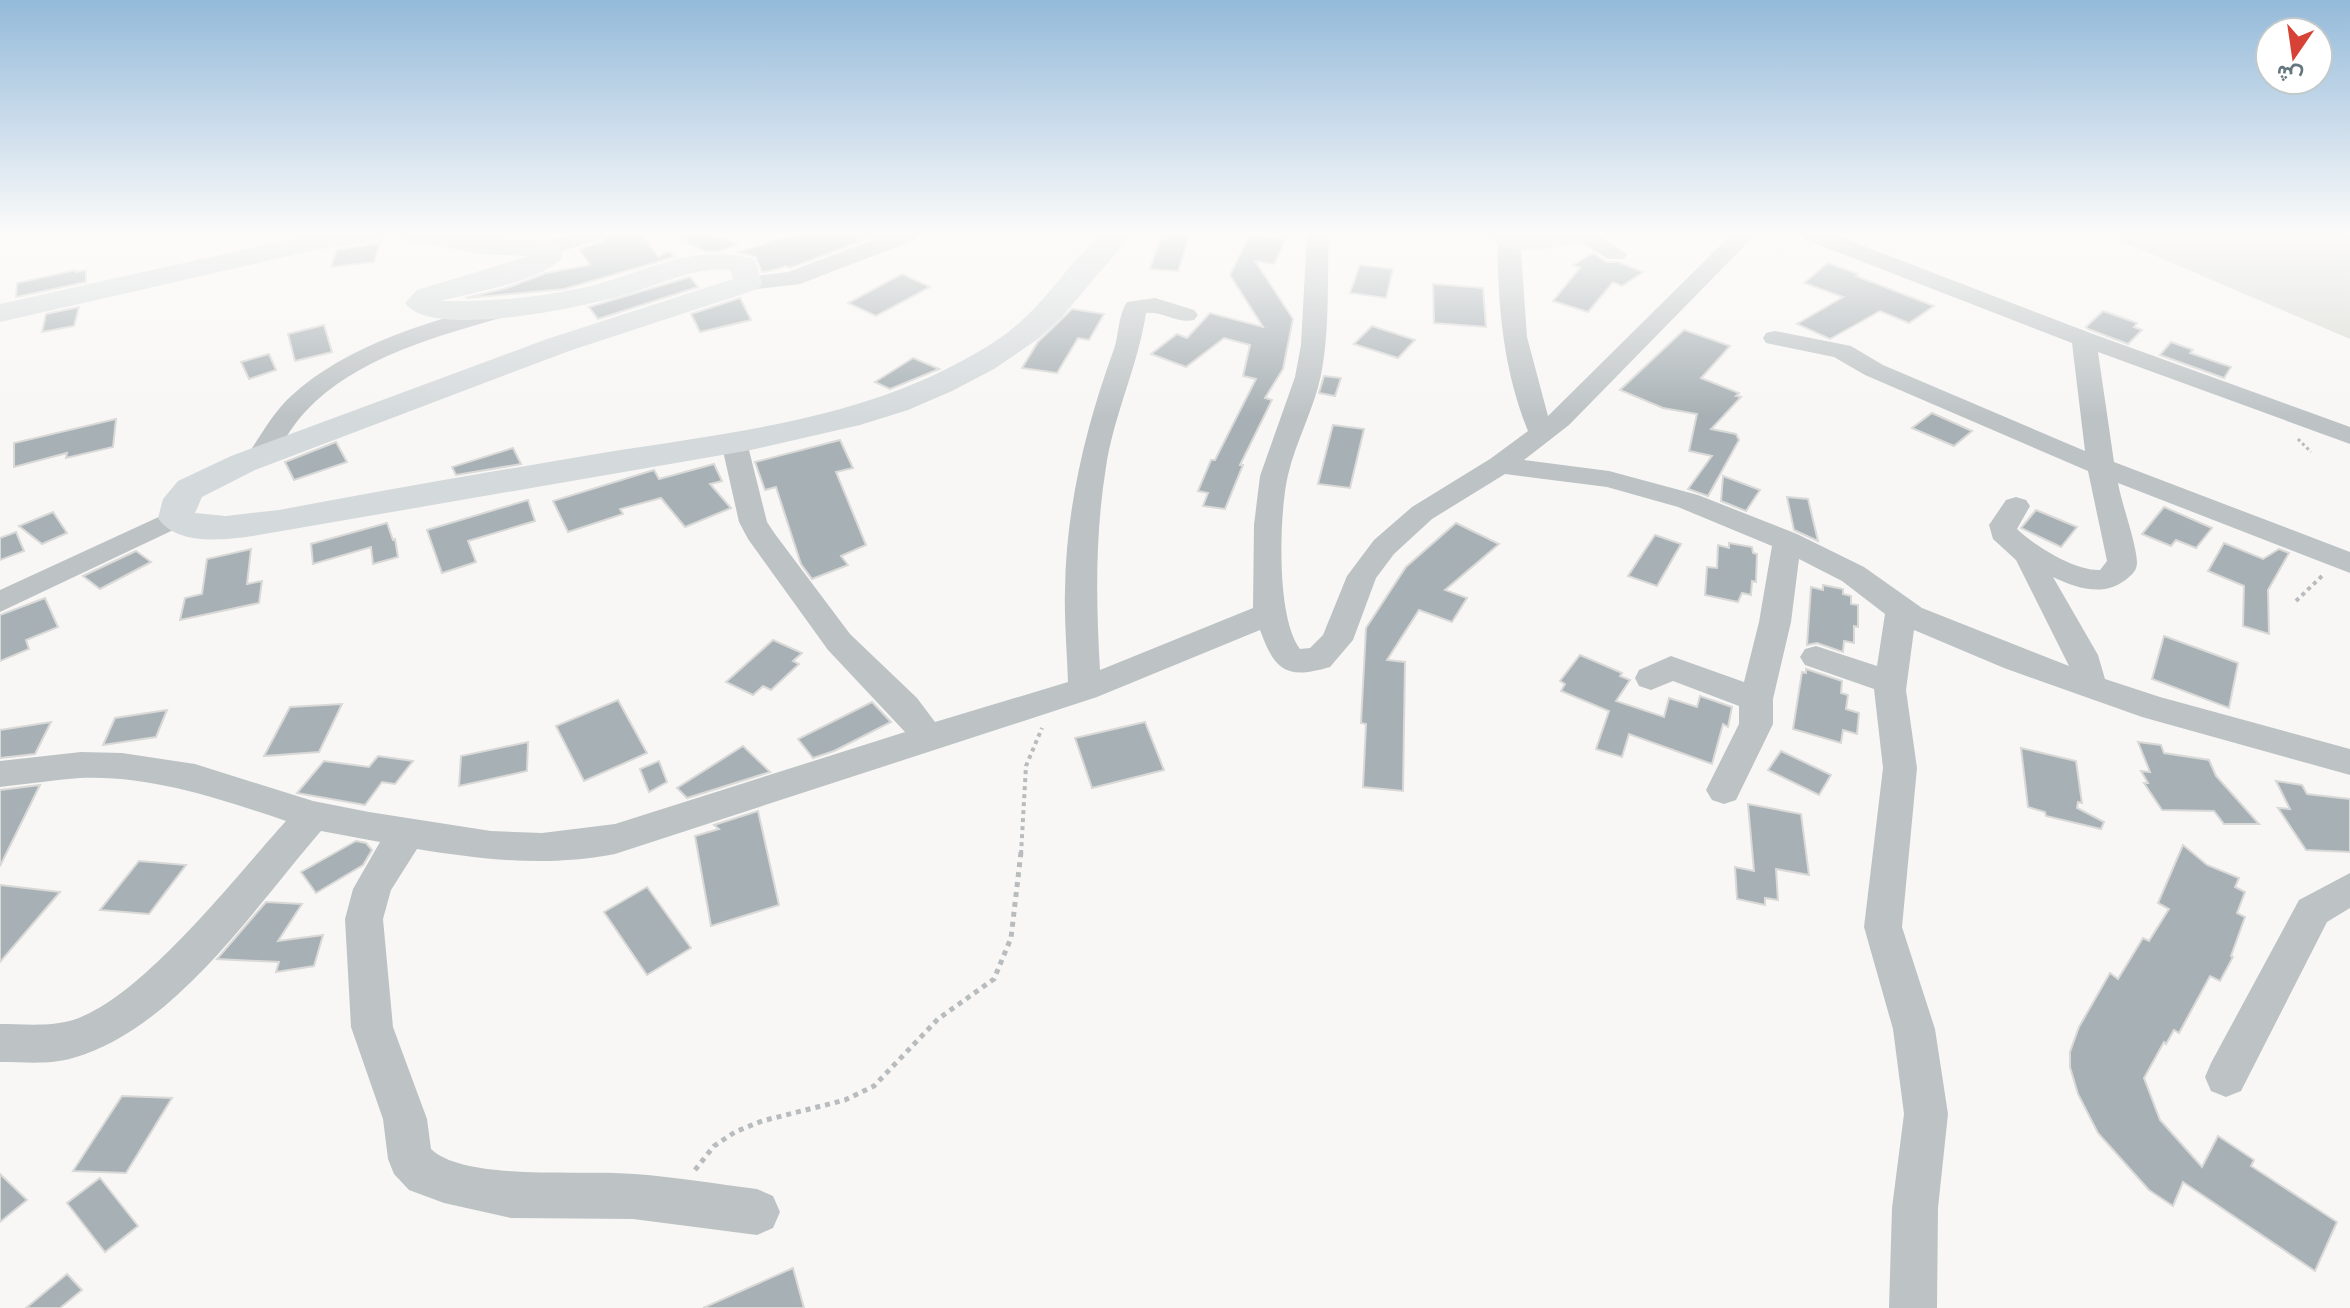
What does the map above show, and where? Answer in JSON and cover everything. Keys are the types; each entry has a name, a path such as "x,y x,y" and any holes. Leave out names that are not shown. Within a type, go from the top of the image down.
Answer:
{"main road":[{"path":"0,313 76,295"},
{"path":"430,295 420,303 431,310 517,306 598,295"},
{"path":"711,295 558,345 260,457 190,489 181,499 176,518 190,526 203,527 279,521 734,442 873,409 928,389 982,363 1051,312 1064,295"}],"street":[{"path":"1315,295 1308,377 1274,476 1268,525 1269,614 1285,655 1296,661 1319,659 1337,640 1362,576 1384,547 1422,513 1500,465 1542,433 1683,295"},
{"path":"1511,295 1521,373 1528,401 1542,433"},
{"path":"1969,295 2350,436"},
{"path":"1072,694 1080,588 1099,433 1130,337 1135,307 1155,305 1186,315"},
{"path":"260,457 297,404 329,379 418,336 517,306"},
{"path":"1788,331 1774,334 1775,338 1842,351 1927,401 2101,464 2238,530 2347,562"},
{"path":"2016,506 2003,525 2003,532 2031,558 2044,559 2068,574 2086,579 2102,580 2116,575 2122,567 2101,464 2084,339"},
{"path":"734,442 753,522 763,539 839,642 905,707 928,737"},
{"path":"1500,465 1572,473 1638,474 1688,501 1787,541 1853,574 1901,609 1939,630 2154,708 2350,762"},
{"path":"0,602 176,518"},
{"path":"1724,790 1756,724 1756,699 1775,622 1787,541"},
{"path":"2031,558 2030,562 2082,655 2091,687"},
{"path":"1901,609 1891,683 1900,768 1883,927 1914,1029 1926,1114 1915,1208 1913,1308"},
{"path":"0,774 81,765 122,766 195,778 313,815 491,846 542,848 583,845 615,839 697,814 928,737 1072,694 1269,614"},
{"path":"1816,657 1891,683"},
{"path":"1651,678 1671,668 1756,699"},
{"path":"0,1043 74,1039 110,1023 145,997 207,935 313,815"},
{"path":"410,831 387,861 372,889 364,919 372,1027 405,1119 410,1159 425,1174 444,1181 511,1195 633,1196 757,1212"},
{"path":"2226,1077 2313,911 2350,889"}],"path":[{"path":"2296,601 2313,583 2347,562"},
{"path":"677,1202 714,1146 735,1132 762,1121 845,1100 874,1086 938,1019 994,979 1011,938 1023,836 1026,766 1033,747 1072,694"}],"shaded area":[{"path":"2247,295 2350,295 2350,339"}],"building":[{"path":"629,295 673,295 598,319 589,307"},
{"path":"863,295 915,295 876,316 848,303"},
{"path":"1243,295 1277,295 1293,319 1283,369 1265,398 1272,400 1240,465 1243,465 1225,509 1203,506 1208,493 1198,491 1211,460 1215,460 1256,379 1243,376 1250,345 1224,338 1186,367 1151,354 1177,334 1187,338 1210,313 1263,327"},
{"path":"1433,295 1484,295 1486,327 1434,323"},
{"path":"1558,295 1602,295 1588,312 1553,301"},
{"path":"1838,295 1906,295 1934,306 1909,323 1880,311 1830,339 1797,324 1843,297"},
{"path":"740,298 751,320 700,332 691,314"},
{"path":"79,307 74,326 42,332 46,314"},
{"path":"1072,309 1104,314 1089,340 1078,338 1057,373 1022,368 1038,342"},
{"path":"2103,311 2137,323 2134,327 2142,330 2128,344 2088,329 2086,327"},
{"path":"324,325 332,352 295,361 288,334"},
{"path":"1372,326 1415,340 1398,358 1354,344"},
{"path":"1684,330 1730,346 1701,378 1739,393 1736,396 1741,397 1711,429 1736,434 1739,440 1708,496 1688,489 1712,456 1689,451 1697,414 1663,408 1620,390"},
{"path":"2171,342 2193,350 2190,353 2231,367 2224,378 2160,355"},
{"path":"269,354 276,370 249,379 241,362"},
{"path":"913,358 939,369 890,389 875,382"},
{"path":"1324,376 1341,378 1335,396 1319,393"},
{"path":"1932,413 1972,431 1954,446 1912,428"},
{"path":"116,419 113,447 66,458 67,453 14,467 14,443"},
{"path":"1333,425 1364,429 1350,488 1318,484"},
{"path":"840,440 853,468 836,472 866,545 841,556 848,565 812,579 801,564 776,487 765,490 755,462"},
{"path":"336,442 347,462 294,480 285,462"},
{"path":"513,448 521,464 456,475 452,467"},
{"path":"714,464 722,481 710,484 731,508 685,527 661,498 620,509 623,514 568,532 553,501 654,470 659,479"},
{"path":"1723,476 1760,490 1746,511 1721,501"},
{"path":"1787,497 1808,499 1818,541 1794,530"},
{"path":"528,500 535,521 468,541 476,562 442,573 427,530"},
{"path":"2164,507 2212,528 2196,548 2176,540 2171,546 2142,534"},
{"path":"2036,510 2077,527 2061,547 2021,528"},
{"path":"53,512 67,533 42,544 19,526"},
{"path":"387,523 395,539 398,557 373,564 371,547 313,564 311,544"},
{"path":"1456,523 1499,544 1445,590 1467,598 1452,622 1419,610 1387,660 1405,662 1403,791 1363,787 1366,724 1361,723 1366,628 1406,567"},
{"path":"16,532 24,551 0,560 0,538"},
{"path":"1655,535 1681,544 1657,586 1628,576"},
{"path":"1729,543 1752,547 1753,553 1757,554 1756,582 1752,581 1751,595 1742,593 1738,602 1705,595 1707,567 1717,568 1718,545 1729,548"},
{"path":"2224,543 2263,559 2279,549 2289,553 2268,590 2269,634 2243,626 2244,586 2208,571"},
{"path":"251,549 247,584 262,581 259,603 180,620 185,598 202,594 207,559"},
{"path":"136,551 151,562 100,589 83,576"},
{"path":"1823,585 1843,589 1843,594 1851,596 1851,604 1858,605 1854,643 1844,641 1843,652 1817,643 1807,645 1811,587 1823,590"},
{"path":"45,598 58,627 26,640 29,649 0,661 0,615"},
{"path":"2164,636 2238,663 2229,708 2152,679"},
{"path":"773,640 802,653 793,661 799,664 771,690 763,686 753,695 726,682"},
{"path":"1580,655 1622,673 1620,676 1630,680 1616,701 1664,717 1669,698 1697,707 1700,696 1732,707 1728,727 1723,724 1712,764 1629,734 1622,757 1596,749 1609,711 1561,691 1565,684 1560,681"},
{"path":"1806,669 1842,681 1841,693 1848,695 1846,709 1859,713 1857,734 1843,730 1841,743 1793,729 1802,672 1806,673"},
{"path":"618,700 647,753 584,781 556,726"},
{"path":"872,702 891,722 834,751 813,758 798,739"},
{"path":"342,704 319,752 264,756 290,707"},
{"path":"167,710 156,737 103,745 115,718"},
{"path":"51,722 35,754 0,758 0,730"},
{"path":"1145,722 1164,770 1092,788 1075,738"},
{"path":"528,742 527,771 459,786 461,756"},
{"path":"2138,742 2161,745 2164,753 2209,760 2216,776 2259,824 2224,824 2214,811 2162,810 2144,783 2148,783 2141,771 2150,772"},
{"path":"743,746 770,772 687,798 677,788"},
{"path":"2021,748 2076,761 2082,803 2078,802 2077,808 2104,822 2101,829 2046,816 2045,812 2028,807"},
{"path":"1781,751 1831,775 1819,795 1768,770"},
{"path":"378,756 413,761 395,784 382,782 365,805 297,793 324,761 369,767"},
{"path":"659,761 667,782 649,792 640,769"},
{"path":"2276,781 2302,785 2307,794 2350,799 2350,852 2306,850 2278,808 2290,809"},
{"path":"40,785 0,866 0,790"},
{"path":"1748,804 1801,814 1809,875 1776,869 1778,900 1765,898 1765,905 1737,899 1735,867 1754,871"},
{"path":"758,811 779,905 711,926 695,836 719,829 714,825"},
{"path":"356,841 366,843 372,850 363,865 316,893 301,872"},
{"path":"2183,845 2207,865 2239,878 2235,887 2245,892 2237,913 2245,917 2233,957 2220,981 2210,976 2179,1033 2174,1030 2166,1044 2164,1042 2144,1078 2160,1120 2202,1167 2218,1136 2254,1160 2251,1166 2337,1222 2315,1271 2183,1182 2173,1206 2149,1190 2098,1133 2078,1094 2070,1067 2070,1052 2079,1027 2110,973 2118,979 2143,938 2149,941 2169,909 2158,903"},
{"path":"139,861 186,865 149,914 100,910"},
{"path":"0,885 60,892 0,962"},
{"path":"647,887 691,948 647,975 604,912"},
{"path":"266,902 302,904 278,941 323,935 314,966 276,972 279,962 217,959"},
{"path":"122,1096 172,1098 126,1173 73,1171"},
{"path":"0,1174 27,1200 0,1222"},
{"path":"100,1178 138,1226 105,1252 67,1203"},
{"path":"793,1268 804,1308 703,1308"},
{"path":"67,1274 82,1290 60,1308 26,1308"}]}
